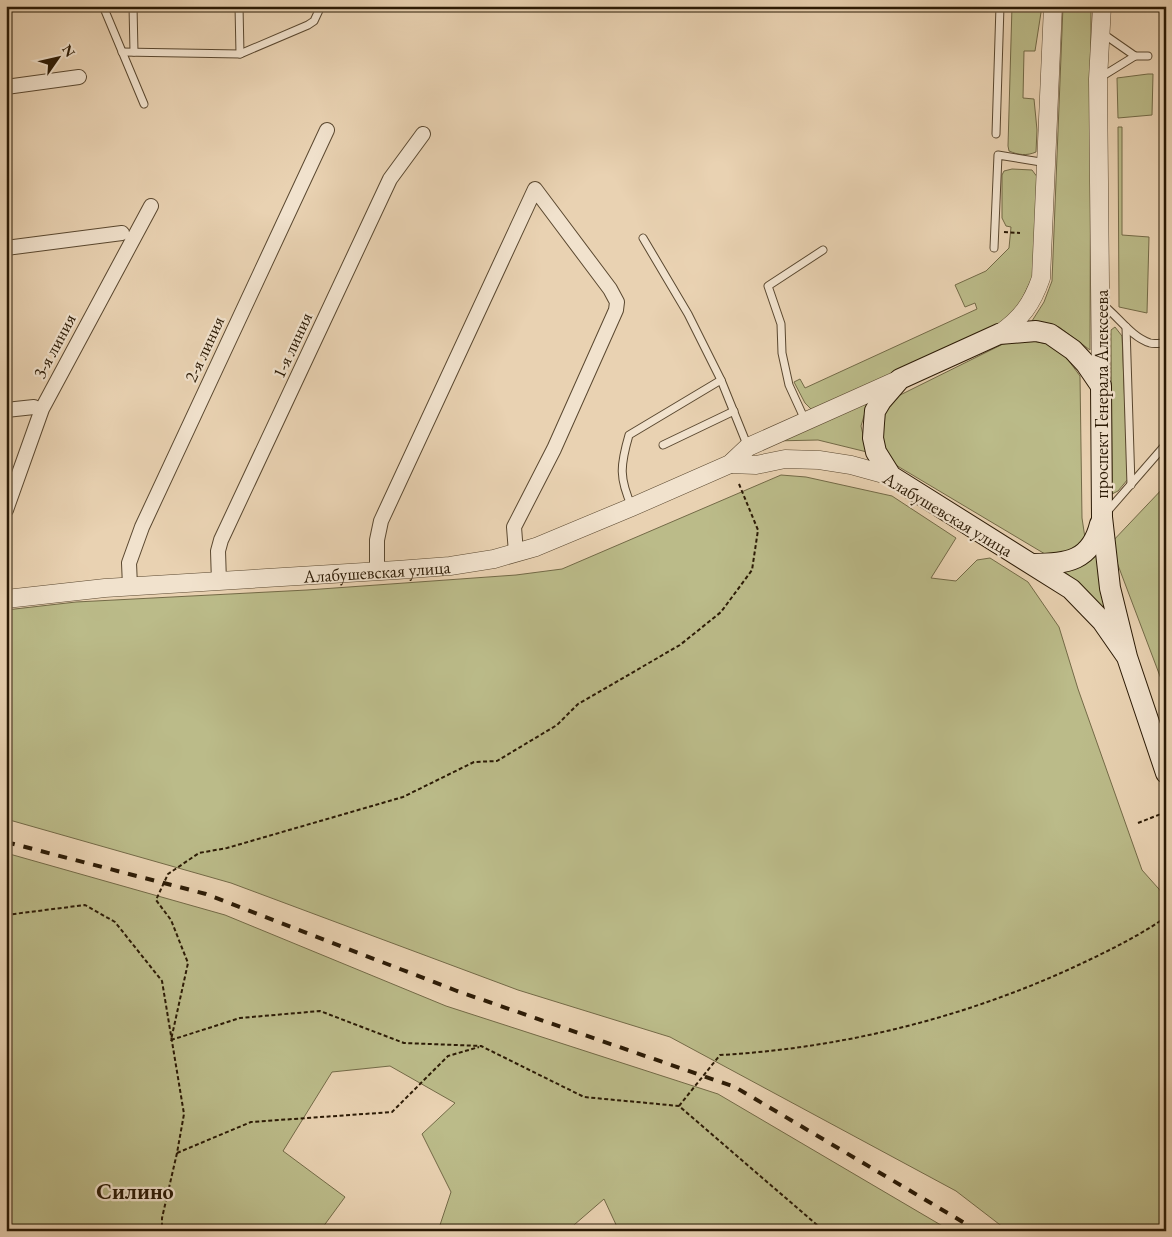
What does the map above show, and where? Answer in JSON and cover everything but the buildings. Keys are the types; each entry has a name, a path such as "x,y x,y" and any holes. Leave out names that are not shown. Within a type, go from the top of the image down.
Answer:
{"main road":[{"path":"891,476 876,452 873,438 875,411 881,401 900,379 999,334 1022,331 1050,334 1073,350 1086,364 1101,386"},
{"name":"проспект Генерала Алексеева","path":"1101,386 1102,517 1110,588 1127,657 1166,772"},
{"name":"Алабушевская улица","path":"891,476 1083,598 1127,657"},
{"path":"1032,564 1058,564 1081,556 1091,546 1102,517"}],"street":[{"path":"999,334 1014,324 1025,313 1041,278 1053,6"},
{"name":"проспект Генерала Алексеева","path":"1101,386 1098,79 1102,6"},
{"path":"6,86 78,77"},
{"name":"2-я линия","path":"130,586 128,563 142,527 327,130"},
{"name":"1-я линия","path":"219,582 218,551 221,540 390,179 423,134"},
{"path":"377,571 376,550 381,521 535,189 610,289 617,302 616,310 554,449 514,527 516,553"},
{"name":"3-я линия","path":"6,510 42,409 151,206"},
{"path":"6,248 122,233"},
{"name":"Алабушевская улица","path":"6,599 52,592 130,586 219,582 450,566 516,553 563,537 730,464 748,447 900,379"},
{"path":"6,410 34,407"},
{"name":"Алабушевская улица","path":"730,464 756,465 785,459 819,460 851,465 891,476"}],"lane":[{"path":"102,6 144,104"},
{"path":"133,6 134,52"},
{"path":"239,6 240,54"},
{"path":"122,52 240,54 308,25 314,21 321,6"},
{"path":"996,134 1000,6"},
{"path":"1101,32 1135,56"},
{"path":"1098,79 1135,56 1148,56"},
{"path":"994,248 998,155 1047,163"},
{"path":"643,238 688,314 721,380 748,447"},
{"path":"805,420 789,385 782,354 781,324 768,286 823,250"},
{"path":"1100,302 1117,315 1126,327 1150,343 1166,343"},
{"path":"1126,327 1131,485"},
{"path":"632,507 622,484 622,457 629,435 721,380"},
{"path":"664,445 734,411"},
{"path":"1102,517 1166,444"}],"path":[{"path":"995,232 1020,233"},
{"path":"171,1040 188,962 171,920 156,900 168,874 199,853 226,848 402,798 474,762 497,762 557,725 578,704 680,645 721,612 752,570 758,530 739,484"},
{"path":"1138,823 1166,812"},
{"path":"6,915 85,905 115,922 162,981 184,1114 162,1218 162,1231"},
{"path":"679,1106 720,1055 756,1053 868,1036 978,1005 1048,980 1142,934 1166,917"},
{"path":"171,1040 240,1018 320,1011 404,1043 481,1046 584,1097 679,1106 824,1231"},
{"path":"177,1153 251,1122 392,1112 448,1056 481,1046"}],"green space":[{"path":"1012,6 1042,6 1035,51 1024,51 1023,98 1034,99 1037,130 1036,152 1026,154 1009,151 1008,146"},
{"path":"1063,6 1091,6 1090,350 1059,327 1032,321 1044,302 1052,281"},
{"path":"1153,74 1152,115 1118,118 1117,78"},
{"path":"1118,127 1122,127 1122,235 1149,237 1147,313 1119,307"},
{"path":"1012,169 1032,170 1038,178 1033,276 1017,309 1003,322 813,411 805,403 794,382 800,379 805,388 977,309 975,303 965,307 955,285 986,271 1009,248 1011,227 1006,226 1002,218 1002,175 1004,171"},
{"path":"1115,327 1122,336 1128,479 1118,491 1112,494 1111,330"},
{"path":"1027,340 1049,344 1066,357 1080,376 1082,518 1085,538 1072,553 1045,554 889,461 883,451 879,423 892,399 1003,344"},
{"path":"870,396 861,426 867,452 818,440 773,441"},
{"path":"781,475 806,477 892,496 956,538 931,578 956,581 977,560 990,558 1028,582 1059,627 1078,689 1142,870 1166,897 1166,1231 1008,1231 956,1191 670,1037 518,990 231,883 6,819 6,610 76,602 307,590 516,575 562,569"},
{"path":"1166,485 1166,692 1110,544"},
{"path":"1097,549 1108,617 1088,592 1064,571"},
{"path":"6,853 225,915 446,1006 718,1094 951,1231 619,1231 604,1199 567,1231 438,1231 451,1192 422,1134 455,1103 390,1066 332,1072 283,1151 345,1197 320,1231 6,1231"}],"railway":[{"path":"6,842 206,894 457,991 735,1087 978,1231"}],"district":[{"name":"Силино","path":"135,1191"}]}
